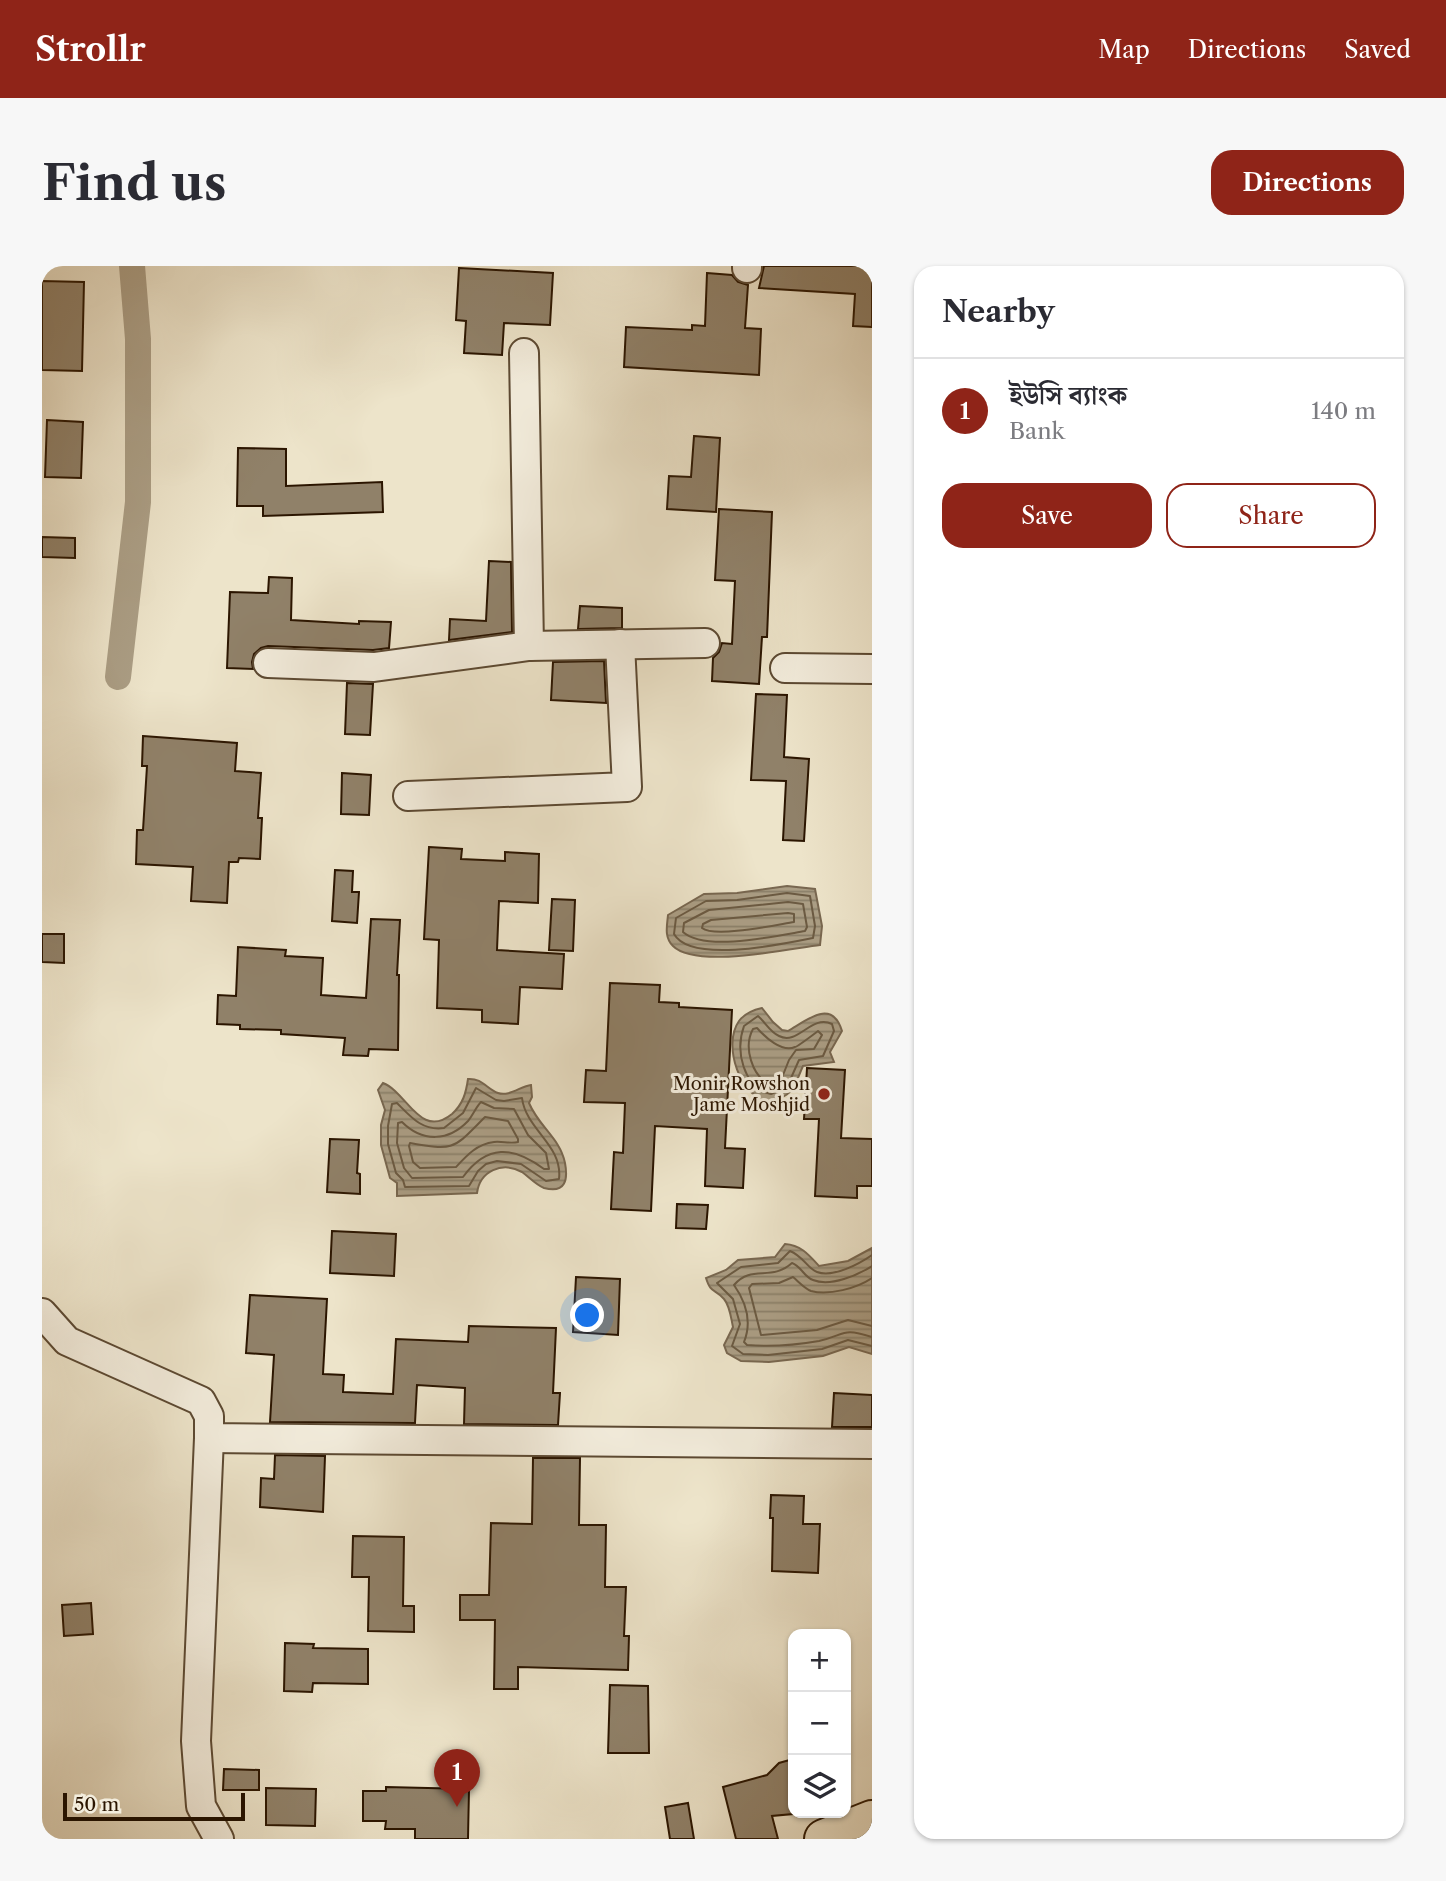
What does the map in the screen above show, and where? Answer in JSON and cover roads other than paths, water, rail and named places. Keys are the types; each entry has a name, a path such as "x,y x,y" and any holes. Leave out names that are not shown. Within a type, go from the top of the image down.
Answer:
{"highway":[{"path":"824,1839 872,1820"}],"street":[{"path":"524,353 529,646"},
{"path":"268,663 374,667 529,646 705,643"},
{"path":"408,796 627,788 620,644"},
{"path":"785,667 872,669"},
{"path":"42,1313 67,1341 201,1401 209,1416 195,1741 201,1806 219,1839"},
{"path":"209,1438 872,1444"}],"water":[{"path":"787,886 815,889 822,926 820,945 721,957 685,953 673,946 668,939 668,915 704,894 737,893"},
{"path":"762,1008 782,1030 788,1031 811,1017 826,1014 838,1021 842,1031 830,1052 834,1062 803,1066 789,1092 771,1102 760,1099 751,1091 743,1081 733,1056 734,1031 739,1021 749,1012"},
{"path":"468,1079 477,1080 502,1094 531,1085 532,1097 529,1103 559,1146 565,1163 565,1180 561,1187 544,1188 522,1172 500,1168 482,1179 477,1193 397,1196 397,1183 390,1178 381,1145 381,1125 385,1110 378,1090 383,1083 392,1088 422,1118 441,1121 459,1106"},
{"path":"785,1244 800,1248 819,1266 848,1261 872,1248 872,1354 849,1347 823,1356 769,1362 741,1361 727,1353 724,1345 733,1327 730,1312 726,1302 711,1289 706,1278 726,1270 738,1260 775,1257"}],"waterway":[{"path":"118,677 138,502 138,339 132,266"}],"place":[{"name":"Monir Rowshon Jame Moshjid","path":"824,1094"},
{"name":"ইউসি ব্যাংক","path":"457,1807"}]}
